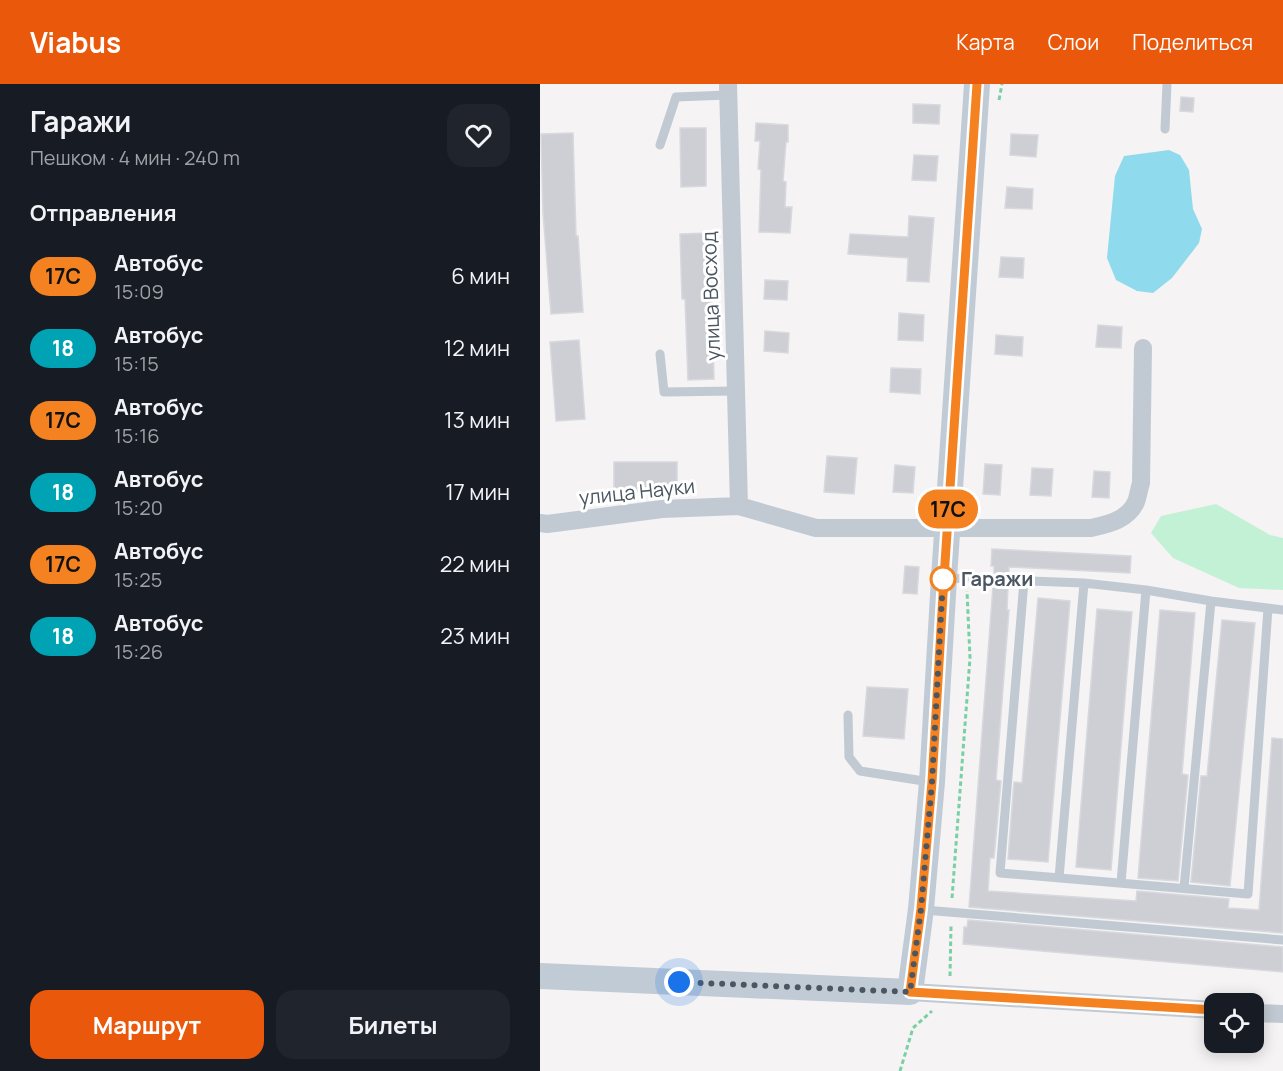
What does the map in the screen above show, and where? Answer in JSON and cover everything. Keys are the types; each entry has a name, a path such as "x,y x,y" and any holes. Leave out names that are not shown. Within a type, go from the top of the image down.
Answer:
{"street":[{"path":"910,992 921,909 932,782 977,84"},
{"name":"улица Восход","path":"728,90 739,506"},
{"name":"улица Науки","path":"540,524 662,509 739,506 816,528 1091,528 1107,524 1124,517 1136,503 1141,483 1143,348"},
{"path":"540,976 910,992 1204,1009"},
{"path":"1264,1013 1283,1014"}],"lane":[{"path":"1165,129 1167,84"},
{"path":"660,145 676,97 728,90"},
{"path":"660,354 664,392 736,391"},
{"path":"944,578 1084,583 1283,610"},
{"path":"1024,581 1000,873 1248,894 1268,608"},
{"path":"1059,878 1084,583"},
{"path":"1121,883 1146,590"},
{"path":"1184,888 1211,601"},
{"path":"848,715 849,757 860,771 932,782"},
{"path":"921,909 1283,940"}],"path":[{"path":"900,1071 913,1028 950,995"}],"green space":[{"path":"1216,504 1270,535 1283,538 1283,590 1239,588 1173,558 1151,533 1161,516"}],"water":[{"path":"1169,150 1180,155 1189,170 1193,209 1202,229 1199,243 1172,278 1153,293 1137,291 1116,280 1107,258 1115,176 1124,156"}],"building":[{"path":"1181,97 1194,98 1193,112 1180,111"},
{"path":"913,104 940,105 939,124 913,123"},
{"path":"756,123 788,125 783,181 786,182 785,207 792,207 790,233 759,232 761,170 758,169 760,141 755,141"},
{"path":"680,128 706,128 706,186 681,187"},
{"path":"573,133 576,236 578,236 583,312 551,314 543,213 541,134"},
{"path":"1011,134 1038,135 1036,157 1010,155"},
{"path":"914,155 938,156 936,181 912,180"},
{"path":"1007,187 1033,189 1032,209 1005,208"},
{"path":"909,216 934,218 929,282 907,281 908,258 848,254 850,234 908,237"},
{"path":"710,233 714,379 688,380 680,234"},
{"path":"1001,257 1024,258 1023,278 999,277"},
{"path":"765,280 788,281 787,300 764,299"},
{"path":"899,313 924,315 923,341 898,340"},
{"path":"1098,325 1122,327 1121,348 1096,347"},
{"path":"765,331 789,333 788,353 764,351"},
{"path":"996,335 1023,337 1022,356 995,354"},
{"path":"579,340 585,419 556,421 550,342"},
{"path":"891,368 921,369 920,394 890,392"},
{"path":"827,456 857,458 854,494 824,492"},
{"path":"614,462 677,462 677,491 614,492"},
{"path":"985,464 1002,465 1000,495 983,494"},
{"path":"895,465 915,467 913,493 893,492"},
{"path":"1032,468 1053,469 1051,496 1030,495"},
{"path":"1094,471 1110,472 1109,498 1092,497"},
{"path":"992,549 1131,556 1130,573 1009,567 1009,574 994,573 994,566 991,566"},
{"path":"905,566 919,567 917,594 903,593"},
{"path":"993,586 1008,587 1007,610 1009,610 996,780 1001,781 994,858 990,858 988,891 1136,901 1137,891 1229,899 1228,908 1259,910 1272,738 1283,739 1283,933 969,907"},
{"path":"1038,598 1070,601 1048,862 1008,859 1014,782 1022,783"},
{"path":"1097,609 1132,612 1111,870 1076,867"},
{"path":"1160,610 1195,613 1182,774 1188,775 1178,881 1138,878"},
{"path":"1222,620 1255,623 1230,886 1191,882 1201,776 1207,776"},
{"path":"867,687 908,689 904,739 863,736"},
{"path":"968,920 1283,947 1283,972 963,944 964,927 967,927"}],"bus line":[{"name":"17С","path":"977,84 932,782 921,909 910,992 1204,1009"}],"place":[{"name":"Гаражи","path":"943,579"}],"route":[{"path":"679,982 910,992 921,909 932,782 943,579"}]}
